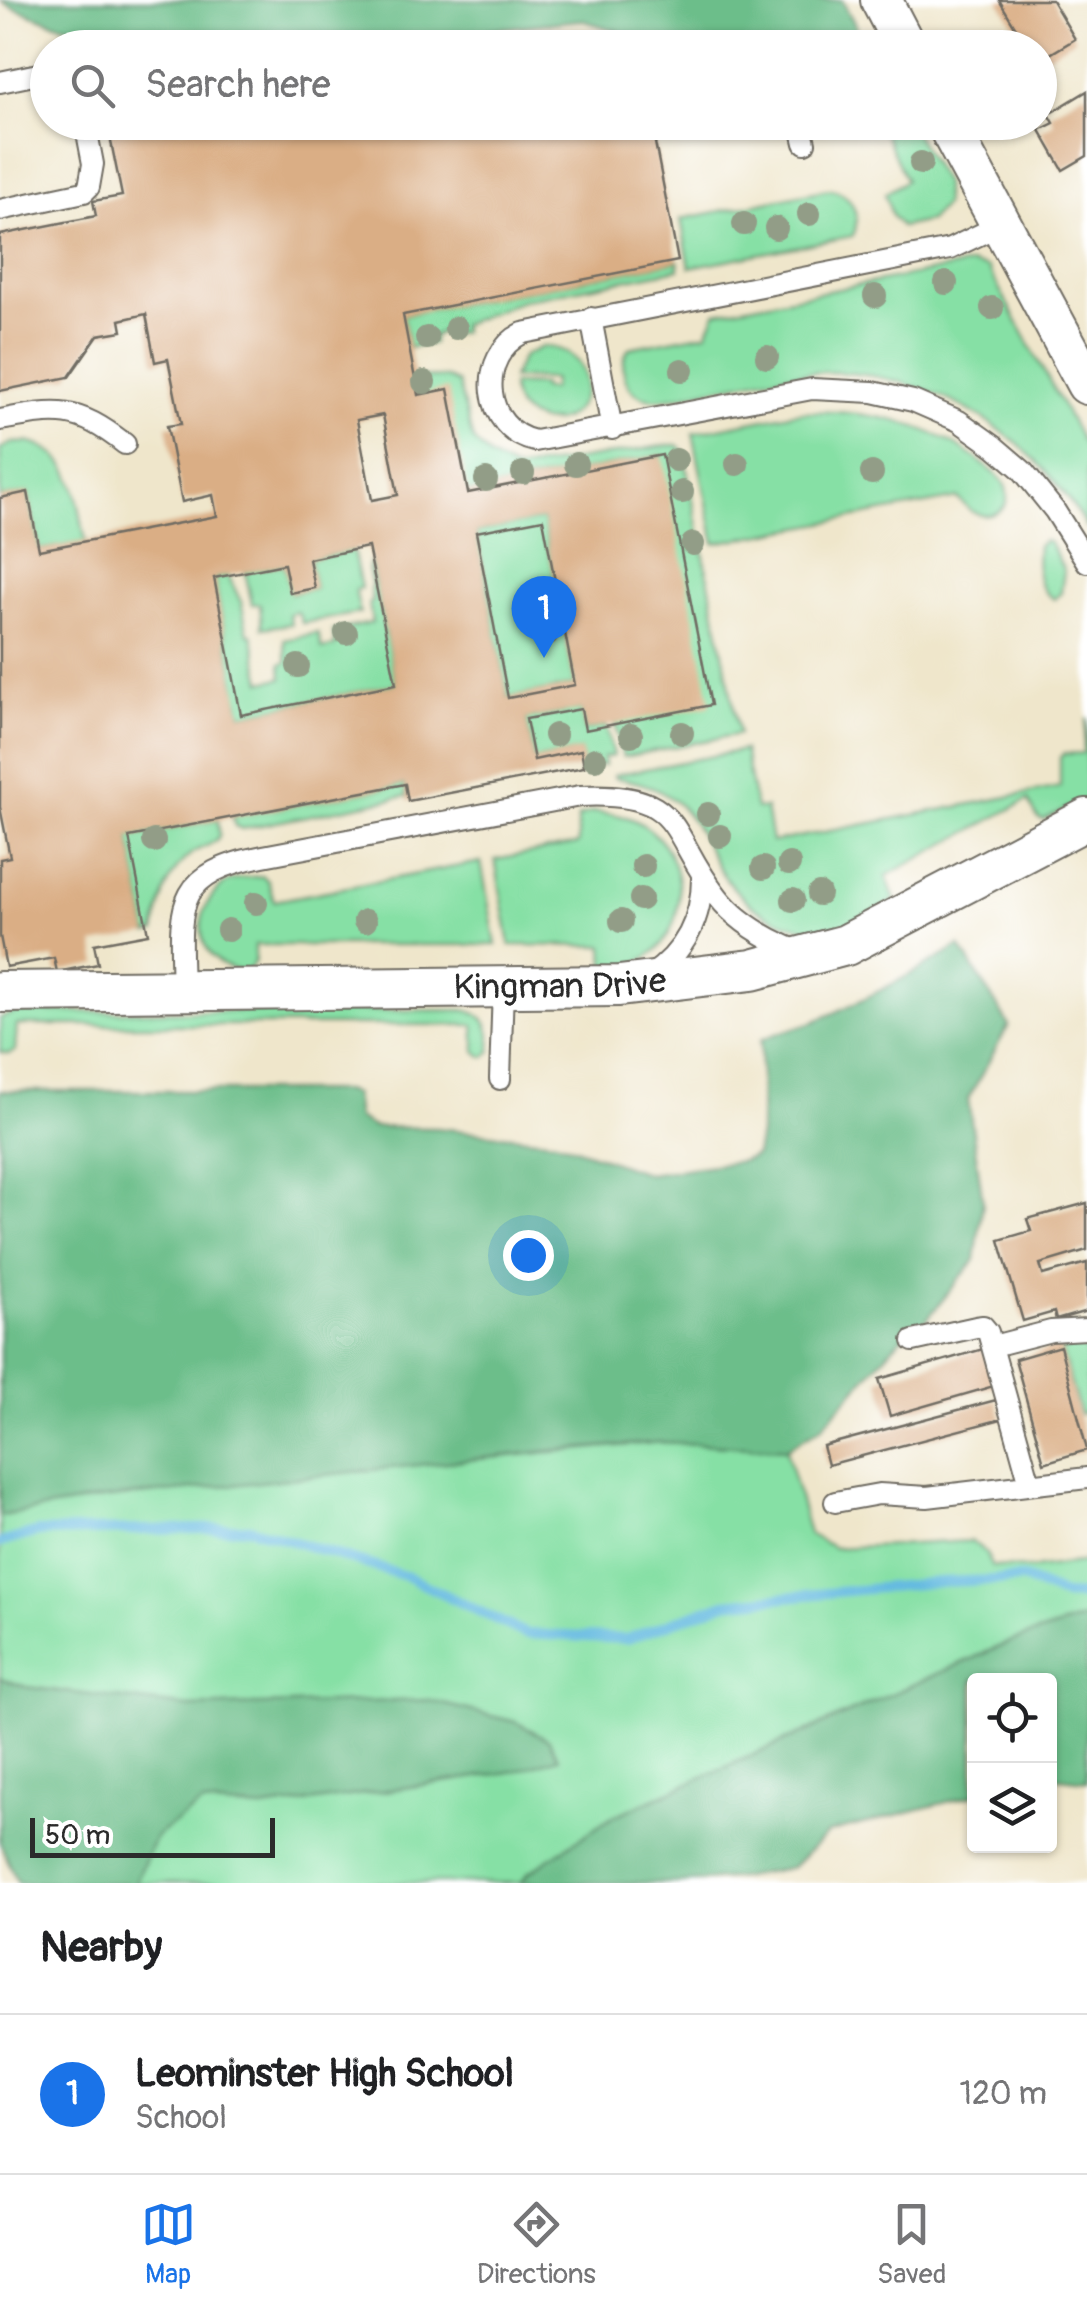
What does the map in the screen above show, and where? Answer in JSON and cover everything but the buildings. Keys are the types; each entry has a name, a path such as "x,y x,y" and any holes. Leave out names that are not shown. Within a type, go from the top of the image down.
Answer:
{"street":[{"path":"880,0 896,30"},
{"path":"955,140 1000,225 1074,332 1087,384"},
{"name":"Kingman Drive","path":"0,992 636,984 752,970 846,945 1087,819"}],"lane":[{"path":"0,82 30,76"},
{"path":"0,210 84,192 90,187 93,164 88,140"},
{"path":"804,140 805,144"},
{"path":"1000,225 936,252 537,328 509,340 500,350 494,368 497,414 519,438 535,441 812,389 874,392 914,402 959,421 1022,470 1055,511 1087,562"},
{"path":"591,318 612,429"},
{"path":"0,420 36,413 72,414 96,422 125,444"},
{"path":"182,990 181,945 189,894 198,880 217,868 556,800 602,795 624,796 660,810 674,824 702,872 734,914 782,945 808,956"},
{"path":"636,984 671,960 686,938 698,917 702,872"},
{"path":"500,1079 503,987"},
{"path":"913,1342 983,1326 994,1346 1030,1484"},
{"path":"994,1346 1050,1331 1087,1329"},
{"path":"835,1502 879,1494 927,1497 1087,1478"}],"green space":[{"path":"0,0 842,0 858,30 614,30 581,20 490,30 87,30 11,7"},
{"path":"887,140 919,140 944,183 944,205 929,221 901,227 892,216 885,194 906,180"},
{"path":"829,189 844,195 853,206 853,236 690,267 681,219"},
{"path":"678,261 679,269 523,300 461,325 462,332 450,335 448,329 433,336 433,343 409,348 403,315"},
{"path":"971,264 988,268 1087,451 1087,529 1063,492 1034,459 1001,431 925,390 883,378 795,374 653,399 636,393 626,380 623,364 629,348 707,333 716,312"},
{"path":"544,346 566,353 579,365 585,380 576,409 564,419 548,422 521,410 512,389 512,384 552,389 553,379 512,378 523,356"},
{"path":"445,377 458,383 473,440 490,457 515,470 669,445 678,445 683,450 739,734 623,757 615,724 662,455 468,493 418,395 415,378"},
{"path":"800,412 873,416 920,428 963,450 998,476 1006,488 1005,505 997,512 981,515 958,498 715,543 693,433"},
{"path":"27,442 44,448 65,467 76,494 86,542 39,550 28,493 0,498 0,449"},
{"path":"543,519 575,685 508,698 476,532"},
{"path":"1044,541 1050,543 1064,571 1061,593 1054,599 1043,589 1038,576 1038,546"},
{"path":"353,550 361,588 355,590 360,613 302,623 298,612 289,614 291,624 262,628 260,604 252,604 245,571 284,564 291,593 315,588 309,559"},
{"path":"371,561 396,684 241,715 214,578 228,575 241,602 262,682 282,678 281,664 287,662 284,640 318,633 322,649 335,646 333,631 372,623 368,566"},
{"path":"581,709 585,730 606,726 613,756 603,758 604,765 584,767 580,751 534,760 526,719"},
{"path":"1087,718 1087,799 1043,820 1028,800 886,876 895,900 859,921 834,928 796,926 745,900 714,861 681,807 652,788 614,775 744,750 756,809 766,808 772,842 1060,787 1060,757 1083,753"},
{"path":"405,784 407,796 242,829 235,826 232,817"},
{"path":"593,812 632,819 655,835 671,857 678,882 677,908 670,932 655,951 633,964 605,966 604,946 510,945 495,860 578,844 578,817"},
{"path":"218,820 217,839 192,853 176,870 166,889 155,932 148,934 129,837"},
{"path":"481,862 496,945 255,945 255,961 248,971 218,961 203,939 201,925 211,897 223,885 237,879 262,876 268,881 274,901"},
{"path":"960,946 1009,1025 968,1099 983,1202 975,1260 924,1323 899,1340 822,1427 786,1449 662,1442 559,1450 101,1499 0,1516 0,1091 344,1091 354,1094 357,1118 373,1127 438,1128 556,1141 648,1174 742,1161 756,1155 760,1133 761,1040 856,1003"},
{"path":"464,1010 478,1015 487,1024 491,1051 486,1057 476,1051 474,1025 17,1025 15,1051 0,1052 0,1018 16,1012"},
{"path":"1083,1340 1087,1357 1087,1413 1080,1414 1060,1346"},
{"path":"662,1442 786,1449 809,1534 834,1548 971,1541 987,1553 991,1566 1031,1569 1087,1562 1087,1618 1014,1640 612,1817 528,1873 521,1883 135,1883 156,1836 202,1804 262,1809 516,1771 558,1758 26,1687 0,1678 0,1516 101,1499 312,1474"},
{"path":"1087,1618 1087,1781 1057,1778 1057,1673 967,1673 967,1797 828,1833 792,1867 739,1878 677,1883 521,1883 528,1873 612,1817 1015,1640"},
{"path":"0,1678 26,1687 189,1707 428,1700 516,1722 549,1740 559,1758 516,1771 262,1809 202,1804 156,1836 135,1883 18,1883 0,1843"}],"waterway":[{"path":"0,1543 38,1532 250,1528 408,1577 526,1634 627,1639 725,1603 940,1582 1023,1579 1063,1595 1087,1596"}],"place":[{"name":"Leominster High School","path":"544,658"}]}
